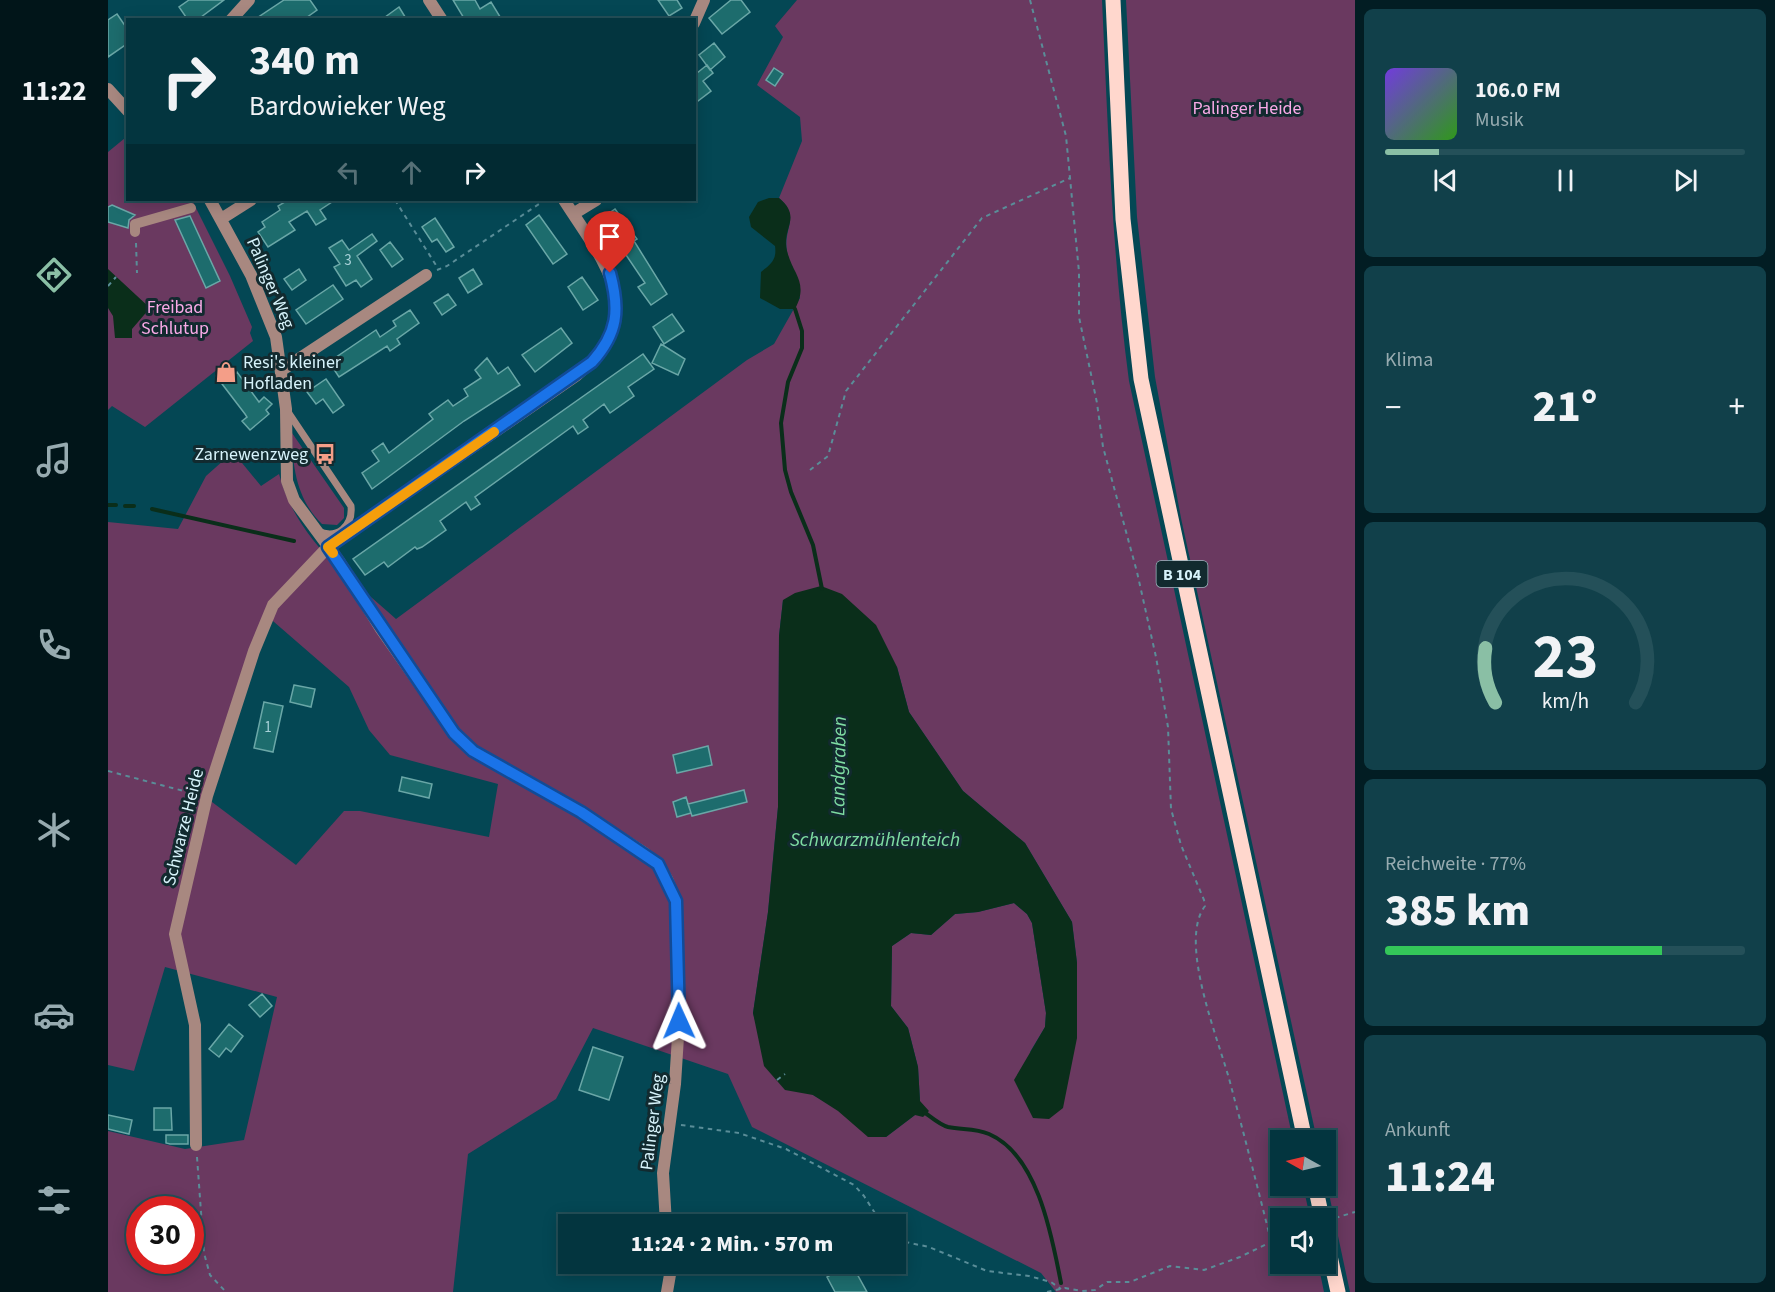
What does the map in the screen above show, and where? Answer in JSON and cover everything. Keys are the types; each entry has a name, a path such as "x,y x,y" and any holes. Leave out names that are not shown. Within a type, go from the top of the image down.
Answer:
{"main road":[{"name":"B 104","path":"1113,0 1124,219 1142,379 1303,1130"},
{"path":"1334,1274 1338,1292"}],"street":[{"path":"233,18 249,0"},
{"path":"429,0 441,18"},
{"path":"696,18 704,0"},
{"path":"108,89 123,98"},
{"name":"Palinger Weg","path":"211,201 251,275 276,337 286,409 287,481 294,500 454,733 473,751 581,812 643,852 658,864 667,879 676,901 679,1021 663,1173 665,1214"},
{"path":"221,219 249,201"},
{"name":"Schwarze Heide","path":"196,1145 195,1024 175,934 207,796 254,651 273,605 328,547 577,375 603,349 615,322 616,297 606,267 565,201"},
{"path":"573,214 594,201"},
{"path":"135,232 135,224 191,208"},
{"path":"282,370 426,275"},
{"path":"667,1292 670,1274"}],"lane":[{"path":"286,409 351,506 350,521 339,532 324,534 312,526"}],"path":[{"path":"1030,0 1066,136 1080,272 1079,317 1097,403 1103,447 1137,573 1156,657 1168,727 1171,809 1181,845 1204,900 1205,906 1198,917 1196,931 1198,962 1208,1017 1230,1082 1270,1237"},
{"path":"810,470 828,456 846,391 982,218 1070,178"},
{"path":"396,201 439,270"},
{"path":"426,275 439,270 543,201"},
{"path":"135,232 137,273"},
{"path":"108,286 116,277"},
{"path":"108,771 207,796"},
{"path":"777,1080 785,1074"},
{"path":"670,1119 688,1128 717,1128 786,1149 854,1185 876,1214"},
{"path":"196,1145 204,1253 210,1275 226,1292"},
{"path":"1336,1217 1355,1212"},
{"path":"906,1242 929,1247 987,1271 1029,1276 1051,1282 1061,1289"},
{"path":"1047,1292 1061,1289 1082,1292 1095,1290 1107,1282 1131,1282 1170,1266 1204,1269 1240,1257 1270,1242"}],"green space":[{"path":"797,0 1102,0 1115,238 1129,381 1291,1130 1270,1130 1270,1196 1305,1196 1308,1208 1270,1208 1270,1274 1320,1274 1324,1292 1056,1292 1041,1273 752,1127 728,1074 593,1028 556,1099 468,1154 453,1292 108,1292 108,1131 185,1149 244,1140 277,997 165,967 134,1071 108,1065 108,522 178,529 206,476 233,452 261,486 279,474 287,497 311,537 342,571 396,619 747,360 774,344 800,298 787,251 789,211 779,198 802,141 800,117 757,85 783,37 775,26","holes":["783,600 897,667 909,712 963,791 1025,843 1072,922 1077,963 1077,1038 1030,1052 1045,1027 1046,1013 1032,923 1027,914 1014,903 978,912 955,914 931,935 911,933 892,946 891,1006 908,1028 918,1067 920,1101 915,1115 886,1137 813,1095 760,1038 753,1013 768,912 778,807 779,636","266,615 349,687 369,730 390,755 498,784 489,837 360,811 344,811 296,865 204,796"]},
{"name":"Palinger Heide","path":"1126,0 1355,0 1355,1292 1350,1292 1336,1227 1336,1208 1332,1208 1329,1196 1336,1196 1336,1130 1315,1130 1181,518 1155,377 1137,217"},
{"name":"Freibad Schlutup","path":"126,138 126,201 192,201 230,276 252,327 250,333 253,341 145,427 112,406 108,410 108,152"},
{"path":"292,433 344,508 344,518 337,525 322,524 307,504 295,470"}],"water":[{"path":"769,198 779,198 790,211 787,251 800,285 799,300 795,309 780,309 760,298 761,272 772,261 775,246 751,227 749,217 758,202"},
{"path":"108,269 150,308 132,329 132,338 115,338 113,316 108,308"},
{"name":"Schwarzmühlenteich","path":"821,586 842,594 876,625 897,667 909,712 963,791 1025,843 1072,922 1077,963 1077,1038 1063,1108 1049,1119 1033,1118 1014,1080 1045,1027 1046,1013 1032,923 1027,914 1014,903 978,912 955,914 931,935 911,933 892,946 891,1006 908,1028 918,1067 920,1101 929,1111 923,1117 915,1115 886,1137 868,1137 838,1111 813,1095 785,1090 764,1066 753,1013 768,912 778,807 779,636 783,600 795,593"}],"building":[{"path":"189,0 224,0 200,18 187,18 179,7"},
{"path":"284,0 310,0 317,10 306,18 257,18"},
{"path":"453,0 475,0 480,9 491,2 501,18 464,18"},
{"path":"658,0 677,0 682,8 669,16"},
{"path":"731,0 741,0 750,12 722,34 709,18"},
{"path":"399,7 406,18 384,18"},
{"path":"117,14 126,27 126,44 108,57 108,20"},
{"path":"714,43 725,57 710,70 699,55"},
{"path":"707,65 713,73 703,81 711,91 696,102 696,72"},
{"path":"774,68 783,74 775,86 766,80"},
{"path":"286,201 334,201 320,210 326,219 316,225 307,211 289,222 295,230 268,247 258,232 265,227 262,222 280,210 278,206"},
{"path":"112,205 135,215 129,220 128,228 108,222 108,207"},
{"path":"615,209 637,239 634,241 667,294 651,305 638,287 645,283 622,249 624,248 605,216"},
{"path":"539,215 567,254 553,264 526,225"},
{"path":"190,216 220,281 206,288 175,220"},
{"path":"435,218 454,247 446,252 437,239 432,242 422,227"},
{"path":"372,234 377,241 357,256 372,279 361,287 356,280 346,286 334,267 340,264 329,248 342,240 349,250"},
{"path":"390,242 403,259 392,267 380,250"},
{"path":"299,269 306,280 292,290 284,279"},
{"path":"473,269 482,284 468,293 459,278"},
{"path":"582,277 598,300 583,310 568,287"},
{"path":"333,285 343,299 306,324 296,310"},
{"path":"448,294 456,305 442,315 434,303"},
{"path":"410,310 419,323 397,339 400,344 390,351 387,346 339,377 329,362 376,330 380,337 396,326 393,321"},
{"path":"672,314 684,331 664,344 653,327"},
{"path":"561,328 572,343 535,372 522,355"},
{"path":"661,344 685,359 678,375 652,363"},
{"path":"643,354 654,369 628,387 634,396 610,413 604,404 583,420 588,427 578,434 573,426 475,497 480,504 471,510 466,502 440,521 446,530 422,547 417,549 415,547 388,567 384,562 365,575 353,559"},
{"path":"487,358 498,374 508,367 520,385 464,421 372,489 362,473 379,461 372,451 383,443 389,453 433,419 429,414 448,400 453,406 468,396 464,389 481,378 475,370"},
{"path":"227,367 233,375 237,372 259,402 264,397 272,404 266,410 269,414 250,430 242,421 247,417 216,376"},
{"path":"326,379 344,405 333,413 323,399 316,404 307,392"},
{"path":"294,685 315,689 311,707 290,702"},
{"path":"264,702 283,706 273,752 254,748"},
{"path":"708,746 712,765 677,773 673,755"},
{"path":"402,777 432,784 429,798 399,791"},
{"path":"744,790 747,802 692,816 688,804"},
{"path":"686,797 691,813 677,817 673,802"},
{"path":"262,994 272,1006 260,1017 249,1005"},
{"path":"229,1024 243,1036 231,1052 226,1048 219,1057 209,1049"},
{"path":"593,1047 623,1057 609,1100 579,1090"},
{"path":"154,1108 171,1108 172,1130 154,1130"},
{"path":"108,1115 132,1120 129,1134 108,1129"},
{"path":"166,1135 188,1135 188,1144 166,1143"},
{"path":"832,1274 857,1274 867,1292 835,1292 827,1277"}],"waterway":[{"name":"Landgraben","path":"795,309 802,331 802,348 788,382 781,423 785,470 791,492 813,545 822,589"},
{"path":"108,505 116,505"},
{"path":"125,506 134,506"},
{"path":"152,509 294,541"},
{"name":"Landgraben","path":"924,1112 945,1126 989,1134 1006,1145 1020,1160 1040,1199 1053,1243 1061,1283"}],"slow traffic":[{"path":"333,553 328,547 494,432"}],"place":[{"name":"Resi's kleiner Hofladen","path":"226,372"},
{"name":"Zarnewenzweg","path":"325,454"}],"route":[{"path":"610,273 616,297 615,322 603,349 592,362 577,375 328,547 381,629 454,733 473,751 581,812 658,864 676,901 679,1021"}]}
